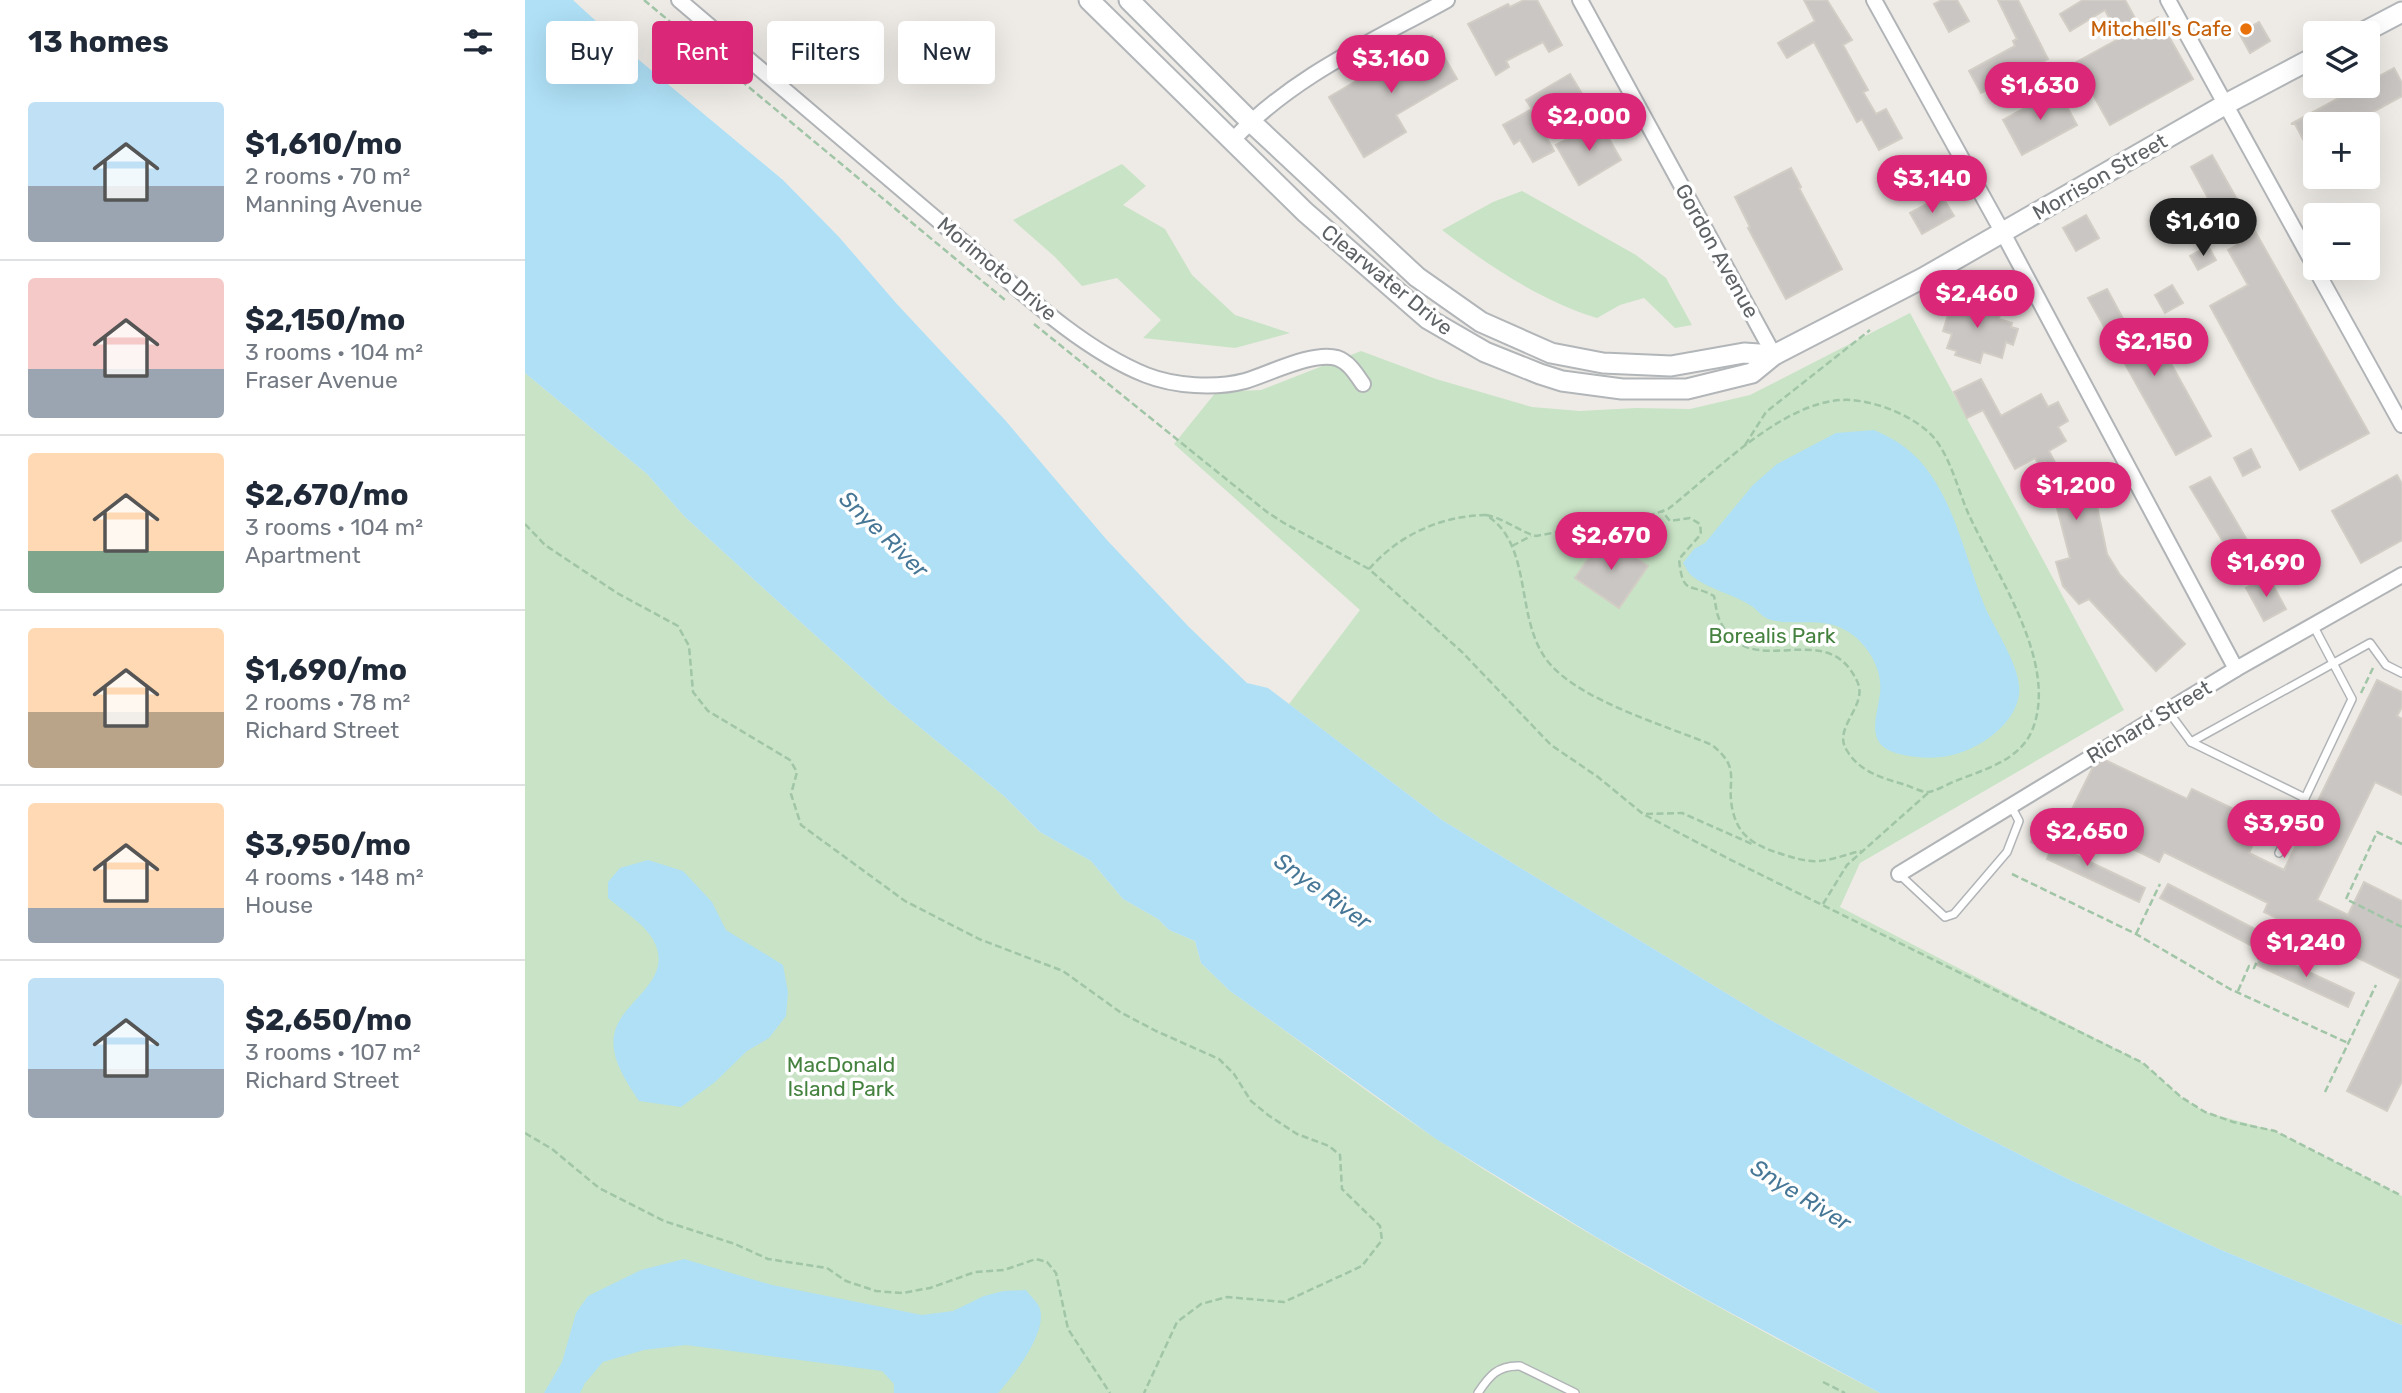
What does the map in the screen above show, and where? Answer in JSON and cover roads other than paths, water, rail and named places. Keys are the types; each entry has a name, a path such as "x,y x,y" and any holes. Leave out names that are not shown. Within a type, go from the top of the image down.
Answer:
{"main road":[{"name":"Clearwater Drive","path":"1089,0 1332,237 1412,307 1465,342 1500,359 1562,380 1642,390 1687,389 1725,381 1752,373 1774,355"},
{"name":"Clearwater Drive","path":"1129,0 1250,121 1417,277 1456,306 1505,334 1551,353 1626,366 1671,366 1744,353 1774,355"},
{"path":"2380,24 2402,12"},
{"name":"Morrison Street","path":"1774,355 1923,278 2226,104 2303,63"}],"street":[{"name":"Morimoto Drive","path":"679,0 985,260 1079,337 1121,363 1148,376 1201,385 1241,382 1305,361 1321,357 1336,358 1351,368 1363,384"},
{"path":"1232,141 1250,121 1296,84 1447,0"},
{"name":"Gordon Avenue","path":"1580,0 1774,355"},
{"path":"1874,0 2003,233 2236,669"},
{"path":"2168,0 2303,246"},
{"path":"2322,280 2402,425"},
{"name":"Richard Street","path":"1899,874 2167,710 2402,575"}],"lane":[{"path":"2279,853 2352,699 2313,625"},
{"path":"2191,742 2370,643 2386,665 2402,673"},
{"path":"2167,710 2191,742 2305,798"},
{"path":"1899,874 1945,917 1954,914 2007,852 2019,821 2011,806"},
{"path":"1478,1393 1489,1376 1499,1369 1520,1366 1575,1393"}],"water":[{"name":"Snye River","path":"525,0 573,0 596,21 546,21 546,84 638,84 638,59 652,71 652,84 668,84 783,180 839,237 896,303 1005,420 1106,539 1188,626 1247,683 1268,688 1442,820 1767,1018 1960,1124 2066,1178 2219,1249 2402,1325 2402,1393 1880,1393 1705,1299 1596,1237 1436,1139 1230,991 1201,963 1195,941 1169,930 1158,919 1123,899 1091,861 1040,832 1004,796 890,703 685,517 647,474 525,373"},
{"path":"1874,430 1913,454 1940,490 1955,523 1985,607 2017,674 2019,695 2009,718 1978,745 1953,755 1936,758 1915,757 1888,750 1881,744 1875,730 1880,693 1879,675 1867,650 1847,631 1830,624 1768,619 1746,603 1699,581 1683,563 1694,549 1705,543 1753,485 1777,464 1836,433"},
{"path":"648,860 683,871 712,902 726,930 783,965 788,992 786,1016 769,1038 747,1051 715,1082 681,1107 639,1101 619,1068 614,1050 613,1040 620,1019 654,977 658,952 643,927 608,898 608,882 620,868"},
{"path":"684,1259 772,1285 922,1315 953,1311 984,1296 1003,1291 1026,1290 1040,1309 1039,1330 1028,1353 998,1393 894,1393 894,1384 882,1371 686,1345 644,1350 603,1362 580,1393 544,1393 562,1362 576,1313 588,1296 641,1270"}],"place":[{"name":"Mitchell's Cafe","path":"2246,29"}],"park label":[{"name":"Borealis Park","path":"1772,636"},
{"name":"MacDonald Island Park","path":"841,1077"}]}
